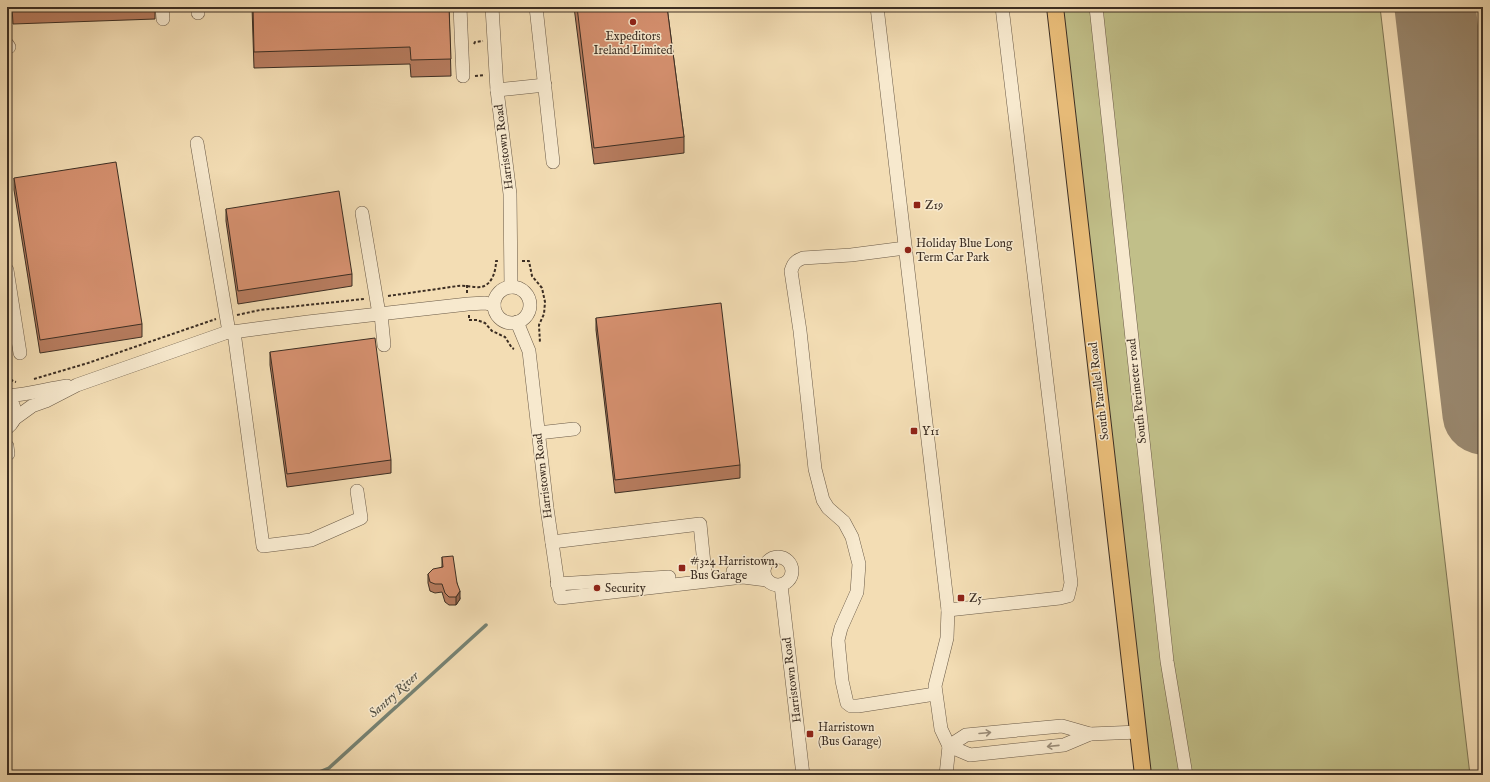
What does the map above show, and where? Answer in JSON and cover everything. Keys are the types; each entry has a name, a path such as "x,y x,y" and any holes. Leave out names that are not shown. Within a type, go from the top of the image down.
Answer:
{"main road":[{"name":"South Parallel Road","path":"1055,7 1143,775"}],"street":[{"path":"460,7 469,75"},
{"name":"Harristown Road","path":"492,7 497,90 510,194 511,287"},
{"path":"536,7 553,162"},
{"path":"877,7 948,610 947,638 935,686 941,729 949,746 946,775"},
{"path":"948,610 1060,598 1068,596 1071,584 1002,7"},
{"name":"South Perimeter road","path":"1096,7 1167,661 1186,775"},
{"path":"497,90 545,85"},
{"path":"197,143 231,332 263,546 311,540 361,518 357,490"},
{"path":"362,213 384,345"},
{"path":"905,248 851,255 803,258 796,260 792,265 791,271 800,331 815,470 818,485 823,500 828,508 844,522 847,527 852,537 859,564 857,592 841,628 838,640 842,681 847,703 851,706 858,706 935,694"},
{"path":"7,270 20,353"},
{"path":"511,287 522,290 529,300 528,314 517,322 512,323 502,320 496,312 494,305 498,294 503,289 511,287"},
{"path":"11,424 32,406 46,402 77,385 231,332 468,304 485,303 494,305"},
{"name":"Harristown Road","path":"517,322 529,351 538,433 560,598 742,577 767,580 773,584 780,585 802,775"},
{"path":"7,396 28,395 42,390 77,385"},
{"path":"7,396 14,406 11,424"},
{"path":"538,433 574,429"},
{"path":"7,446 7,454"},
{"path":"552,542 700,524 705,574"},
{"path":"767,580 765,576 765,566 770,560 777,557 782,558 789,563 792,572 789,581 780,585"},
{"path":"557,584 705,574 765,566"},
{"path":"949,746 966,735 1062,726 1090,734 1139,732"},
{"path":"949,746 970,754 1064,745 1090,734"}],"path":[{"path":"474,45 475,42 494,40"},
{"path":"381,297 467,285 476,287 485,286 496,271 496,261 502,261"},
{"path":"522,261 529,261 532,276 542,288 544,295 545,309 539,325 540,343 538,344"},
{"path":"467,285 468,293"},
{"path":"234,315 260,310 371,298"},
{"path":"469,314 469,320 476,320 485,323 492,331 505,337 512,348 518,348"},
{"path":"31,380 88,363 219,318"},
{"path":"7,376 13,381 18,382"}],"shaded area":[{"path":"1062,7 1380,7 1470,775 1148,775"}],"building":[{"path":"13,7 134,7 13,11"},
{"path":"253,7 449,7 451,59 411,60 410,47 254,52"},
{"path":"577,7 667,7 684,137 594,148"},
{"path":"116,162 142,324 40,340 14,178"},
{"path":"339,191 352,274 238,291 226,209"},
{"path":"721,303 740,465 615,480 596,318"},
{"path":"375,338 391,460 287,474 270,352"},
{"path":"453,556 457,583 460,591 456,597 449,597 445,593 442,584 430,582 428,574 433,569 443,567 442,557"}],"waterway":[{"name":"Santry River","path":"312,775 329,768 486,625"}],"taxiway":[{"path":"1460,216 1460,169 1464,142 1483,63"}],"runway":[{"path":"1435,7 1483,414"}],"place":[{"name":"Expeditors Ireland Limited","path":"633,22"},
{"name":"Z19","path":"917,205"},
{"name":"Holiday Blue Long Term Car Park","path":"908,250"},
{"name":"Y11","path":"914,431"},
{"name":"#324 Harristown, Bus Garage","path":"682,568"},
{"name":"Security","path":"597,588"},
{"name":"Z5","path":"961,598"},
{"name":"Harristown (Bus Garage)","path":"810,734"}]}
